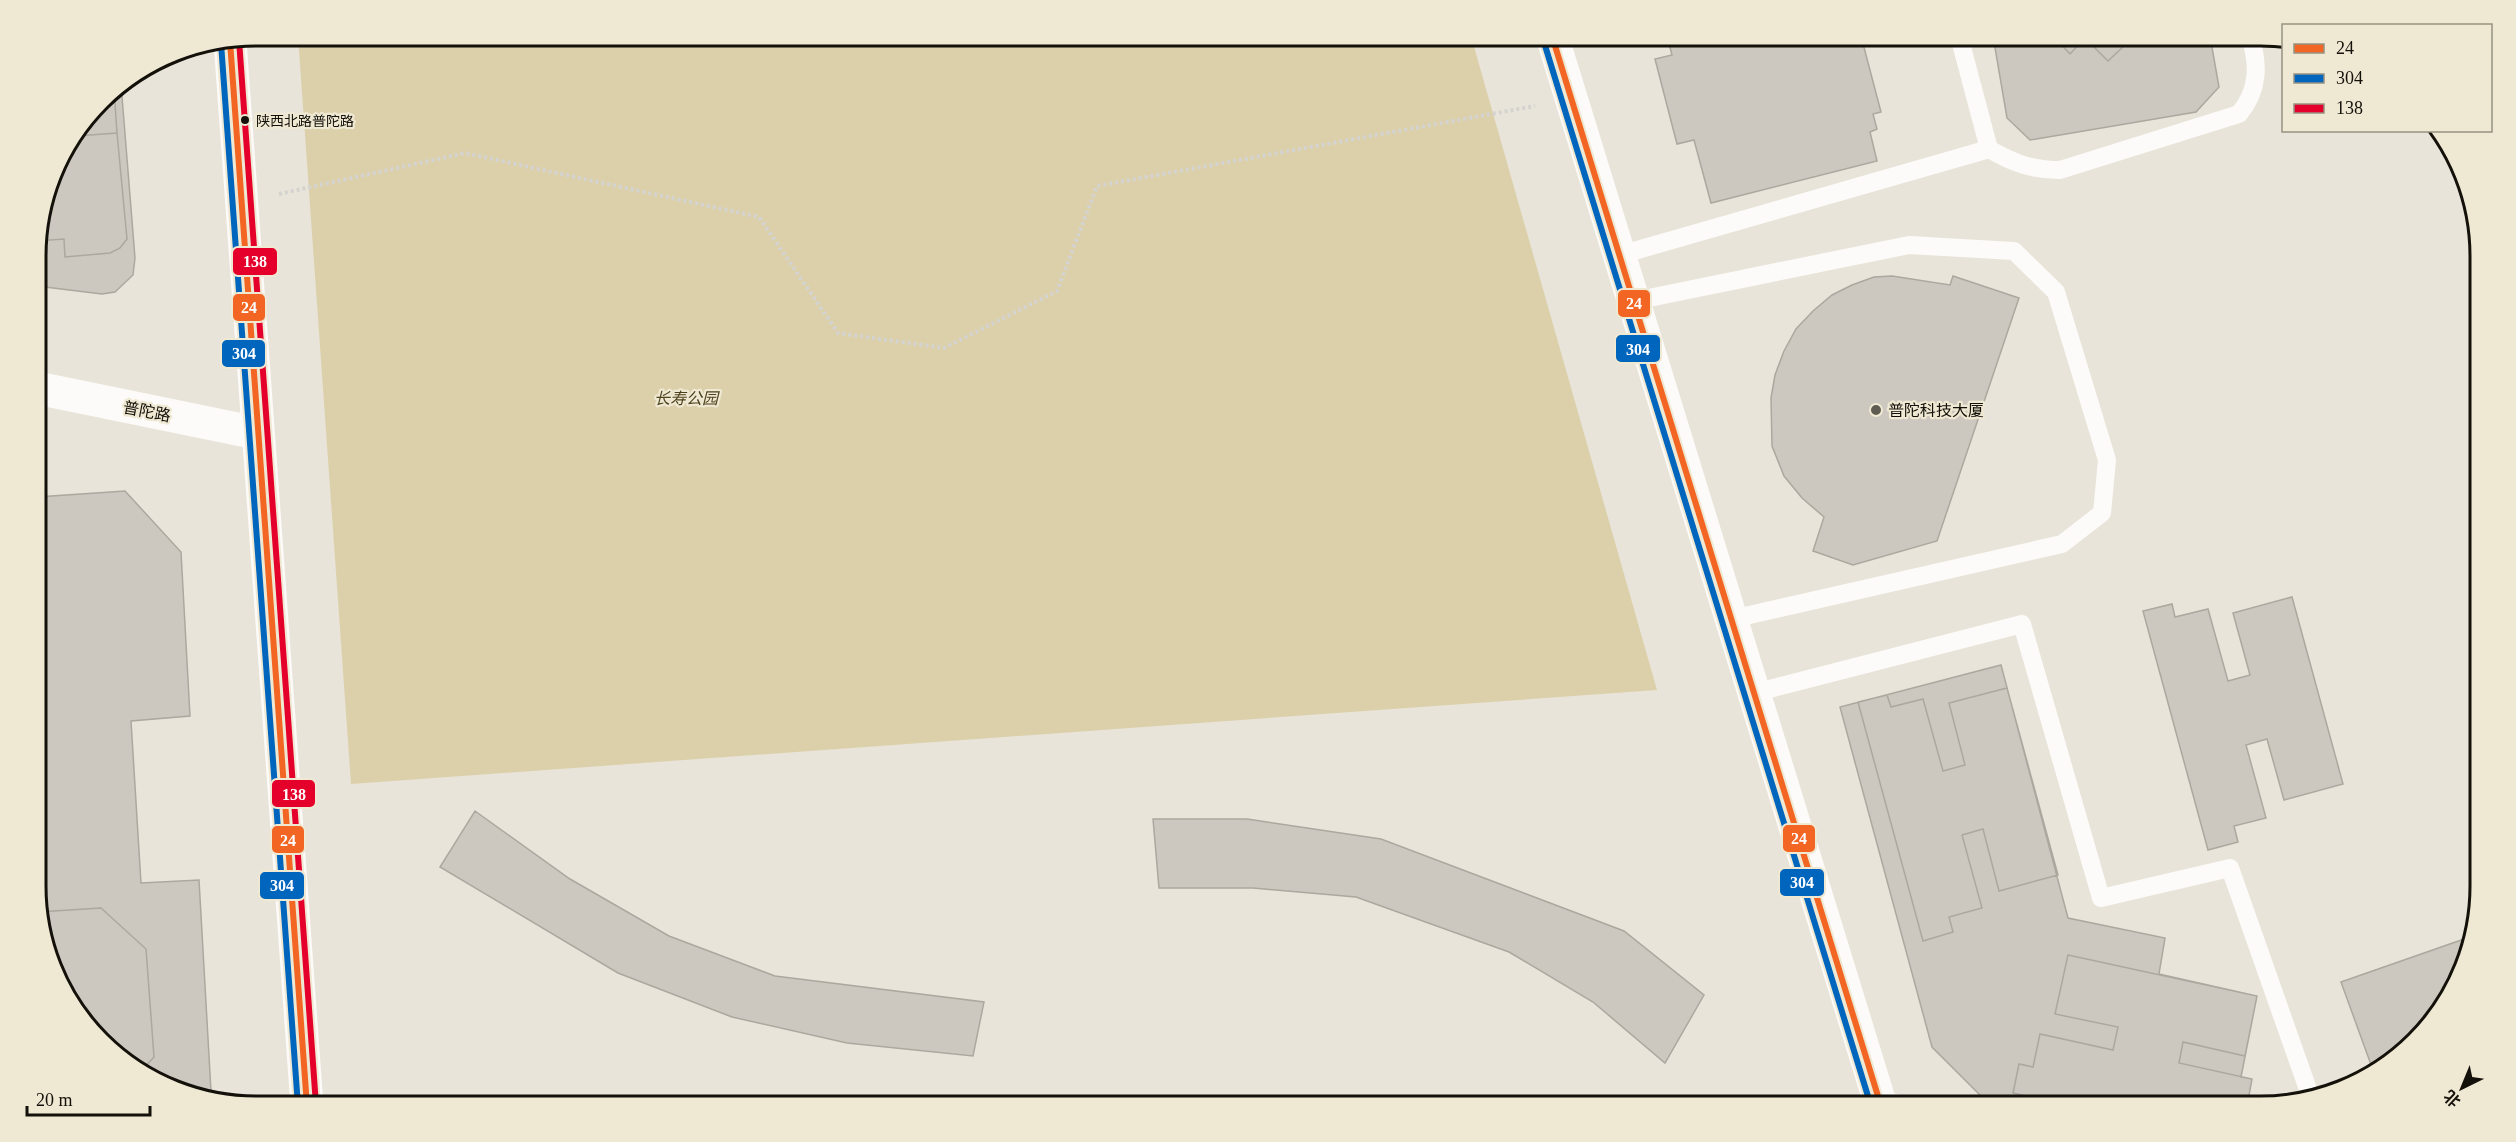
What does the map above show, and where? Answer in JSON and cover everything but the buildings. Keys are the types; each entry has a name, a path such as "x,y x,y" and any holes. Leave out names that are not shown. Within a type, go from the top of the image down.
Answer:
{"street":[{"path":"1555,46 1754,693 1886,1095"},
{"path":"231,49 306,1096"},
{"name":"普陀路","path":"47,390 257,433"}],"lane":[{"path":"1962,46 1989,149 2015,164 2037,170 2060,170 2239,114 2251,100 2256,81 2257,57 2253,46"},
{"path":"1620,255 1989,149"},
{"path":"1634,301 1909,245 2014,251 2056,292 2107,459 2102,513 2062,544 1732,619"},
{"path":"1754,693 2022,624 2101,898 2230,868 2308,1089"}],"path":[{"path":"240,202 465,153 759,217 838,333 944,348 1057,291 1097,186 1572,99"}],"green space":[{"name":"长寿公园","path":"1474,46 1657,690 351,784 299,47"}],"transit line":[{"name":"304","path":"1545,46 1868,1095"},
{"name":"24","path":"1555,46 1878,1095"},
{"name":"138","path":"240,47 315,1096"},
{"name":"24","path":"231,49 306,1096"},
{"name":"304","path":"222,50 297,1096"}],"place":[{"name":"陕西北路普陀路","path":"245,120"},
{"name":"普陀科技大厦","path":"1876,410"}]}
